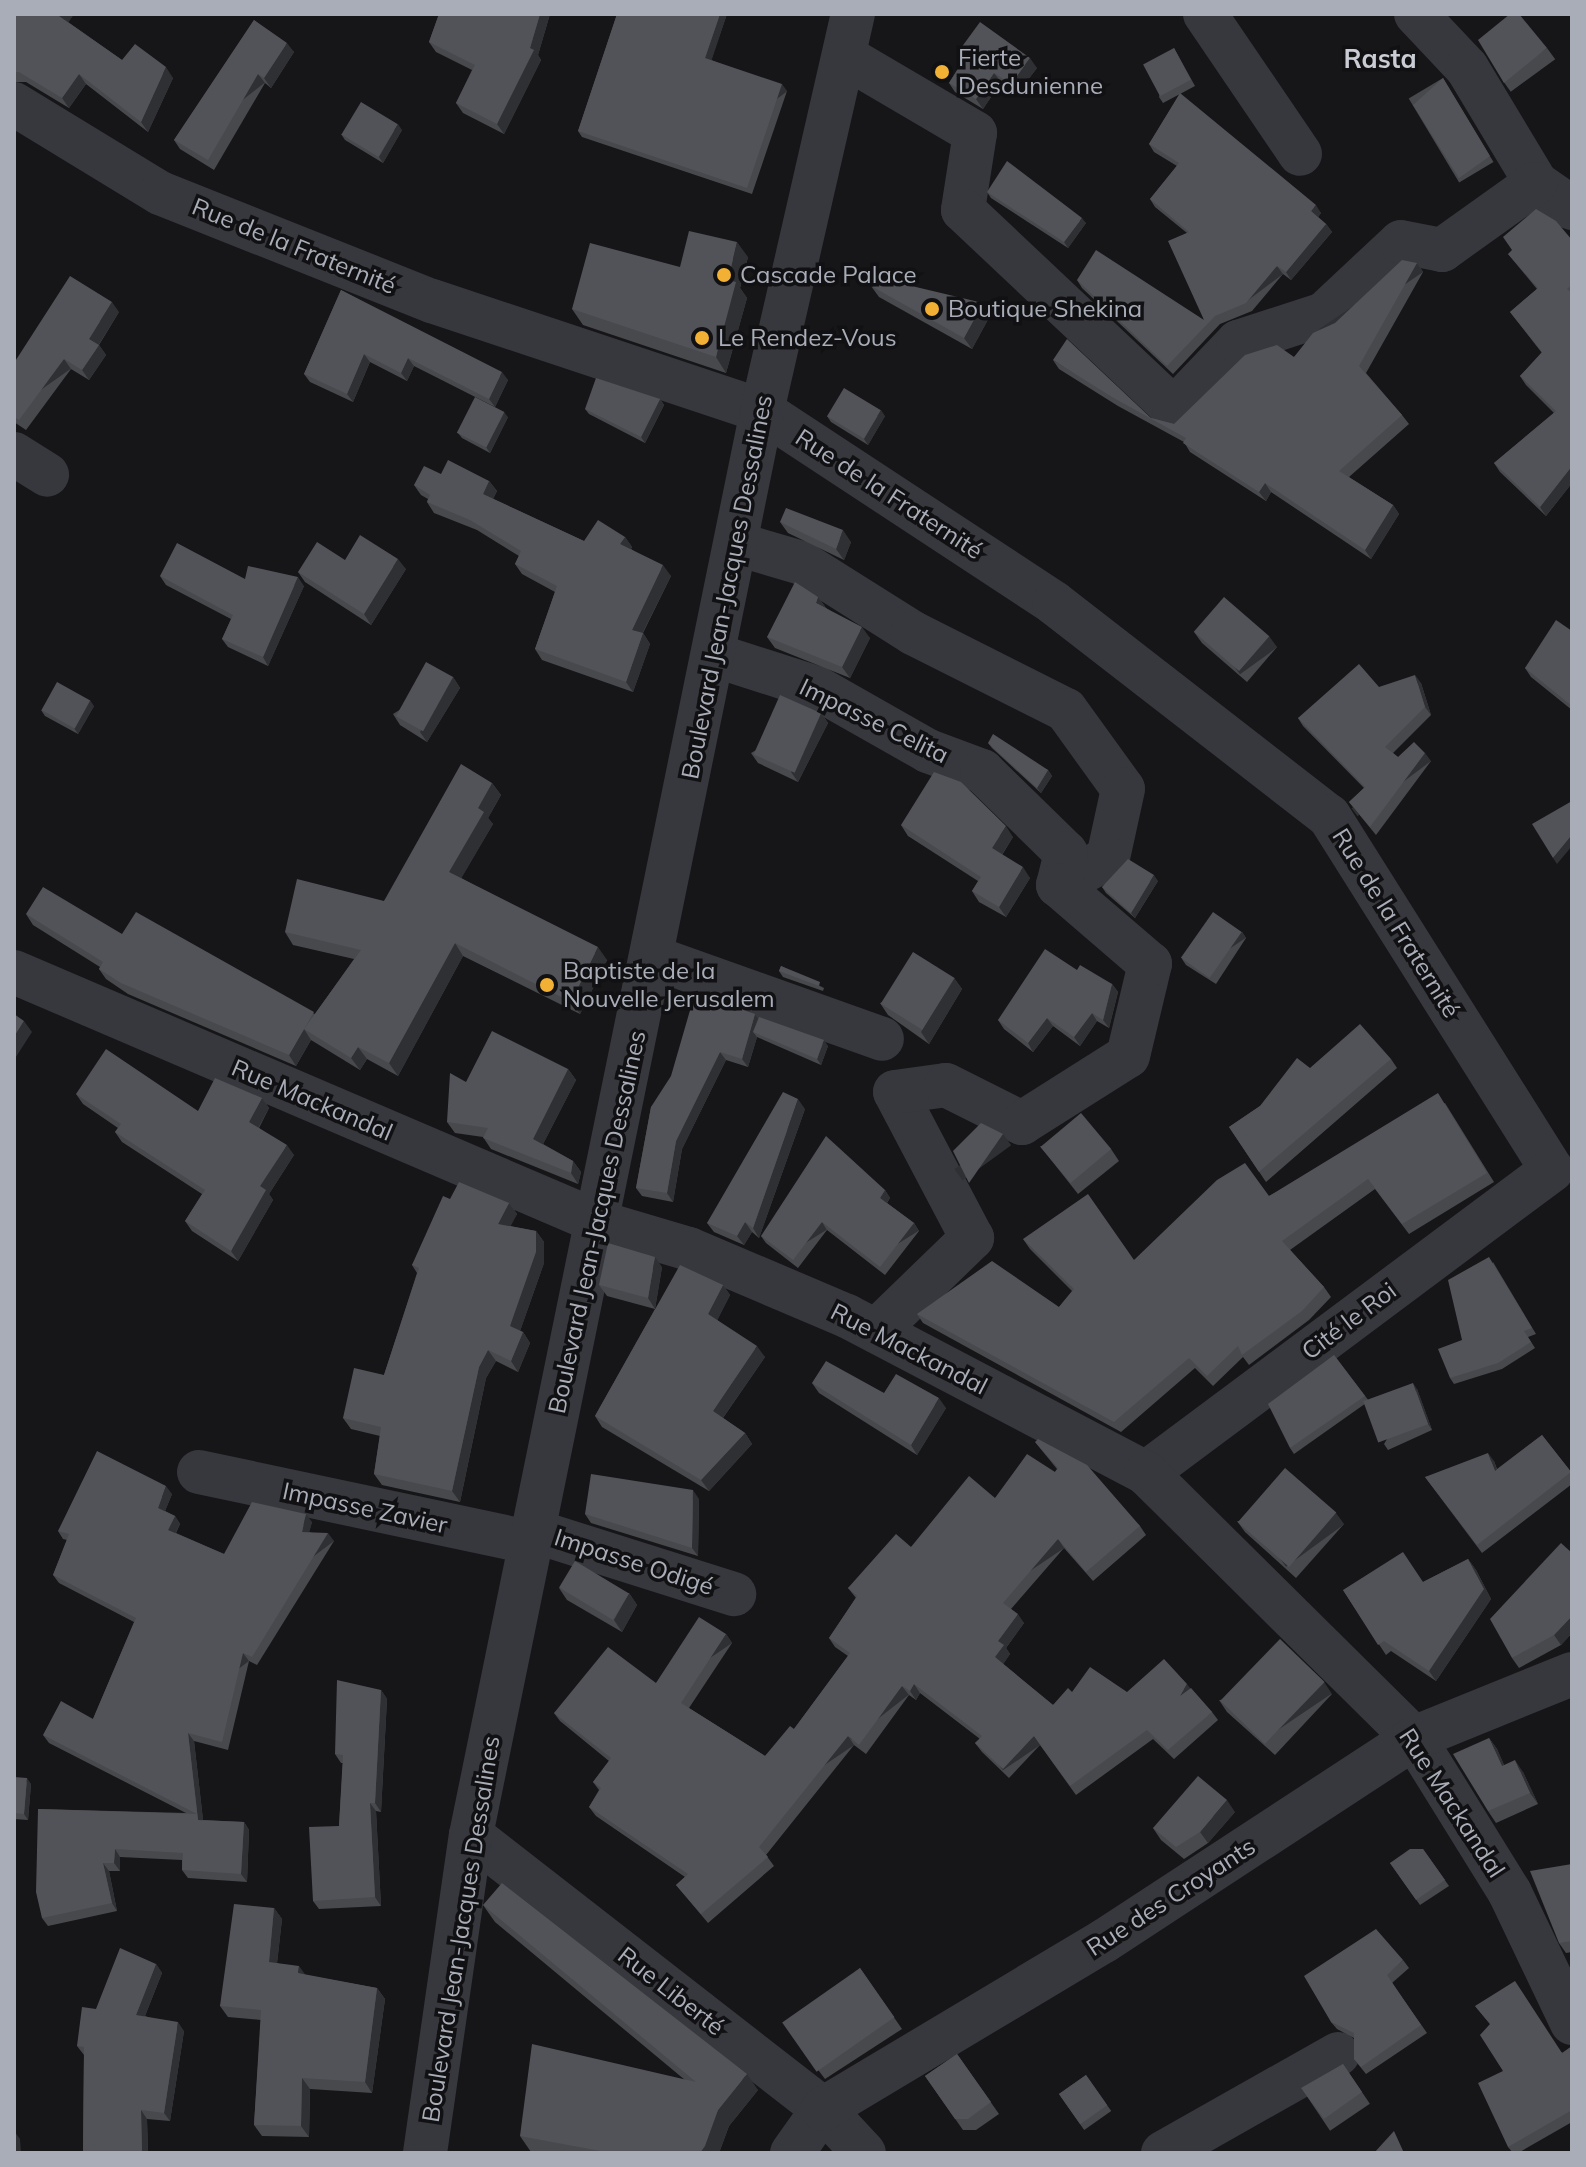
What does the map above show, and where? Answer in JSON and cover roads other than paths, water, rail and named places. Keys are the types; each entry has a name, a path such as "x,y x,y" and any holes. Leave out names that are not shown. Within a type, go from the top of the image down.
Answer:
{"street":[{"name":"Boulevard Jean-Jacques Dessalines","path":"425,2153 471,1835 762,411 853,14"},
{"path":"1205,14 1300,154"},
{"path":"1416,14 1467,68 1536,183 1572,208"},
{"path":"844,56 975,133 963,210 1174,409 1238,342 1324,314 1401,242 1442,250 1536,183"},
{"name":"Rue de la Fraternité","path":"14,104 160,193 432,301 762,411 1054,603 1329,816 1552,1170"},
{"path":"737,544 802,563 913,633 1066,710 1123,789 1108,858 1058,885 1150,964 1128,1056 1022,1123 946,1085 895,1092 972,1238 876,1331"},
{"name":"Impasse Celita","path":"714,655 817,688 928,751 982,771 1066,853 1058,885"},
{"path":"652,957 882,1039"},
{"name":"Rue Mackandal","path":"14,972 598,1222 689,1249 876,1331 1146,1473 1414,1738 1510,1893 1572,2023"},
{"name":"Cité le Roi","path":"1146,1473 1552,1170"},
{"name":"Impasse Zavier","path":"199,1472 533,1537"},
{"name":"Impasse Odigé","path":"533,1537 734,1594"},
{"name":"Rue des Croyants","path":"792,2153 823,2109 1104,1941 1414,1738 1572,1674"},
{"name":"Rue Liberté","path":"471,1835 823,2109 864,2153"},
{"path":"1163,2153 1338,2054"}],"place":[{"name":"Fierte Desdunienne","path":"942,72"},
{"name":"Cascade Palace","path":"724,275"},
{"name":"Boutique Shekina","path":"932,309"},
{"name":"Le Rendez-Vous","path":"702,338"},
{"name":"Baptiste de la Nouvelle Jerusalem","path":"547,985"}],"district":[{"name":"Rasta","path":"1380,59"}]}
